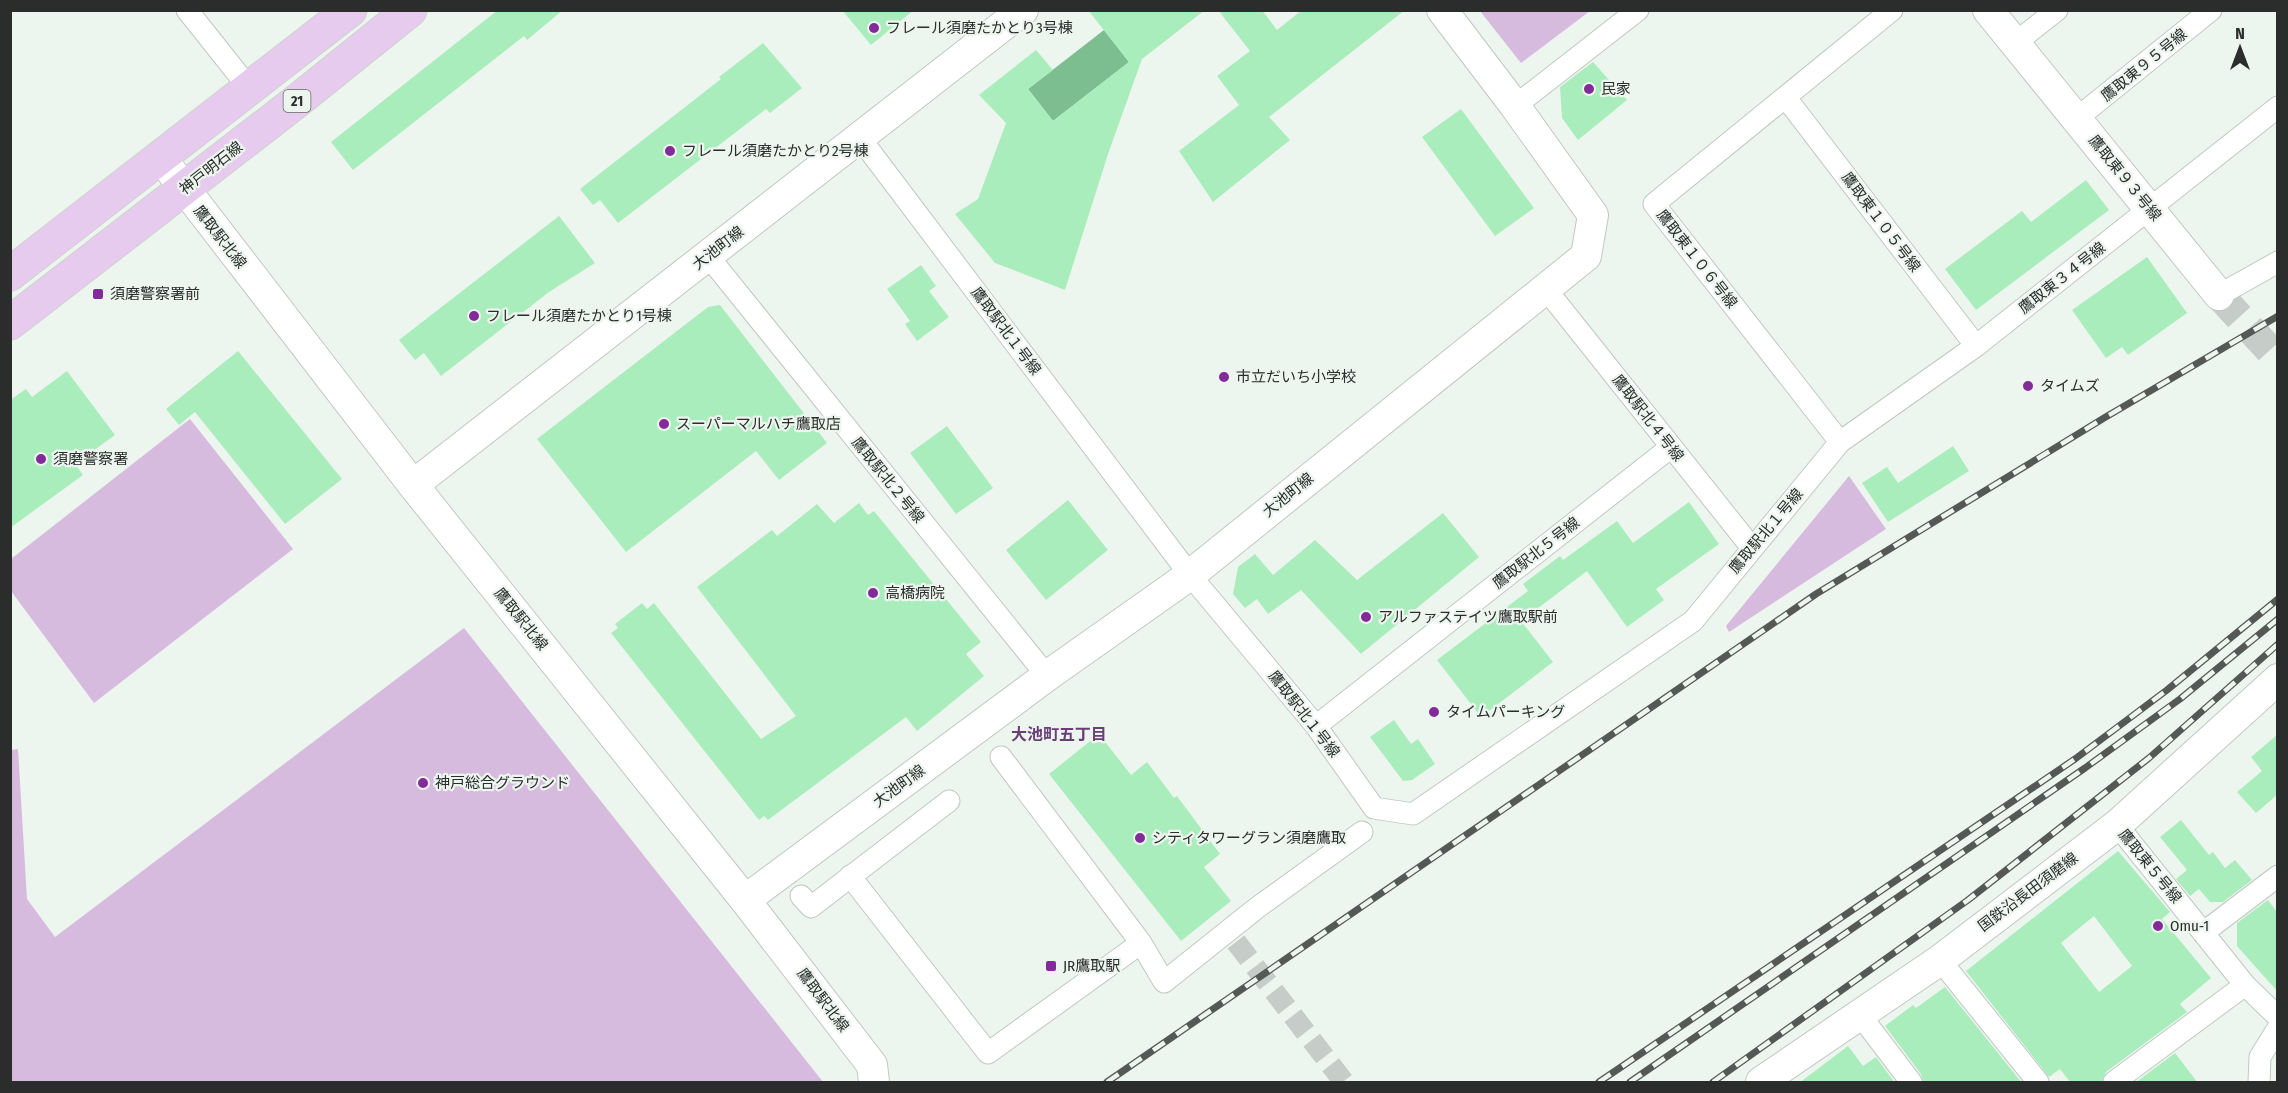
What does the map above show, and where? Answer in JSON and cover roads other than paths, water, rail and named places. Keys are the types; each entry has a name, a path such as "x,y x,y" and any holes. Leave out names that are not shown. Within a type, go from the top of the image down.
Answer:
{"main road":[{"path":"10,274 350,10"},
{"name":"神戸明石線","path":"10,323 410,10"}],"street":[{"path":"187,10 249,88"},
{"name":"大池町線","path":"413,485 1023,10"},
{"name":"大池町線","path":"746,900 1047,676 1190,575 1586,256 1593,215 1443,10"},
{"path":"1515,106 1638,10"},
{"name":"鷹取東１０６号線","path":"1840,442 1654,204 1892,10"},
{"name":"鷹取東９３号線","path":"1988,10 2219,295 2277,262"},
{"path":"2015,43 2057,10"},
{"name":"鷹取東９５号線","path":"2076,118 2211,10"},
{"name":"鷹取東１０５号線","path":"1786,98 1976,346"},
{"name":"鷹取東３４号線","path":"1840,442 1976,346 2277,107"},
{"name":"鷹取駅北１号線","path":"860,138 1190,575 1316,726 1374,808 1413,814 1693,621 1840,442"},
{"name":"鷹取駅北線","path":"161,158 413,485 746,900 872,1065 874,1083"},
{"name":"鷹取駅北２号線","path":"708,256 1047,676"},
{"name":"鷹取駅北４号線","path":"1545,288 1752,548"},
{"name":"鷹取駅北５号線","path":"1316,726 1671,447"},
{"name":"国鉄沿長田須磨線","path":"1765,1081 1940,960 2117,825 2277,679"},
{"path":"1000,758 1141,943 1164,982 1232,936 1362,832"},
{"path":"801,896 811,907 949,801"},
{"name":"鷹取東５号線","path":"2117,825 2246,985 2273,1005"},
{"path":"850,876 988,1053 1141,943"},
{"path":"2203,933 2277,876"},
{"path":"1940,960 2038,1083"},
{"path":"2114,1083 2246,985"},
{"path":"1860,1015 1911,1083"},
{"path":"2259,1083 2260,1058 2277,1028"}],"tunnel":[{"path":"2219,295 2278,359"},
{"path":"1236,942 1344,1082"}],"railway":[{"path":"1107,1082 1816,594 2104,418 2278,316"},
{"path":"1599,1082 2075,759 2167,690 2278,599"},
{"path":"1630,1082 2085,768 2180,699 2278,619"},
{"path":"1713,1082 1968,900 2149,758 2278,644"}],"place":[{"name":"フレール須磨たかとり3号棟","path":"874,28"},
{"name":"民家","path":"1589,89"},
{"name":"フレール須磨たかとり2号棟","path":"670,151"},
{"name":"須磨警察署前","path":"98,294"},
{"name":"フレール須磨たかとり1号棟","path":"474,316"},
{"name":"市立だいち小学校","path":"1224,377"},
{"name":"タイムズ","path":"2028,386"},
{"name":"スーパーマルハチ鷹取店","path":"664,424"},
{"name":"須磨警察署","path":"41,459"},
{"name":"高橋病院","path":"873,593"},
{"name":"アルファステイツ鷹取駅前","path":"1366,617"},
{"name":"タイムパーキング","path":"1434,712"},
{"name":"神戸総合グラウンド","path":"423,783"},
{"name":"シティタワーグラン須磨鷹取","path":"1140,838"},
{"name":"Omu-1","path":"2158,926"},
{"name":"JR鷹取駅","path":"1051,966"}],"district":[{"name":"大池町五丁目","path":"1059,734"}]}
